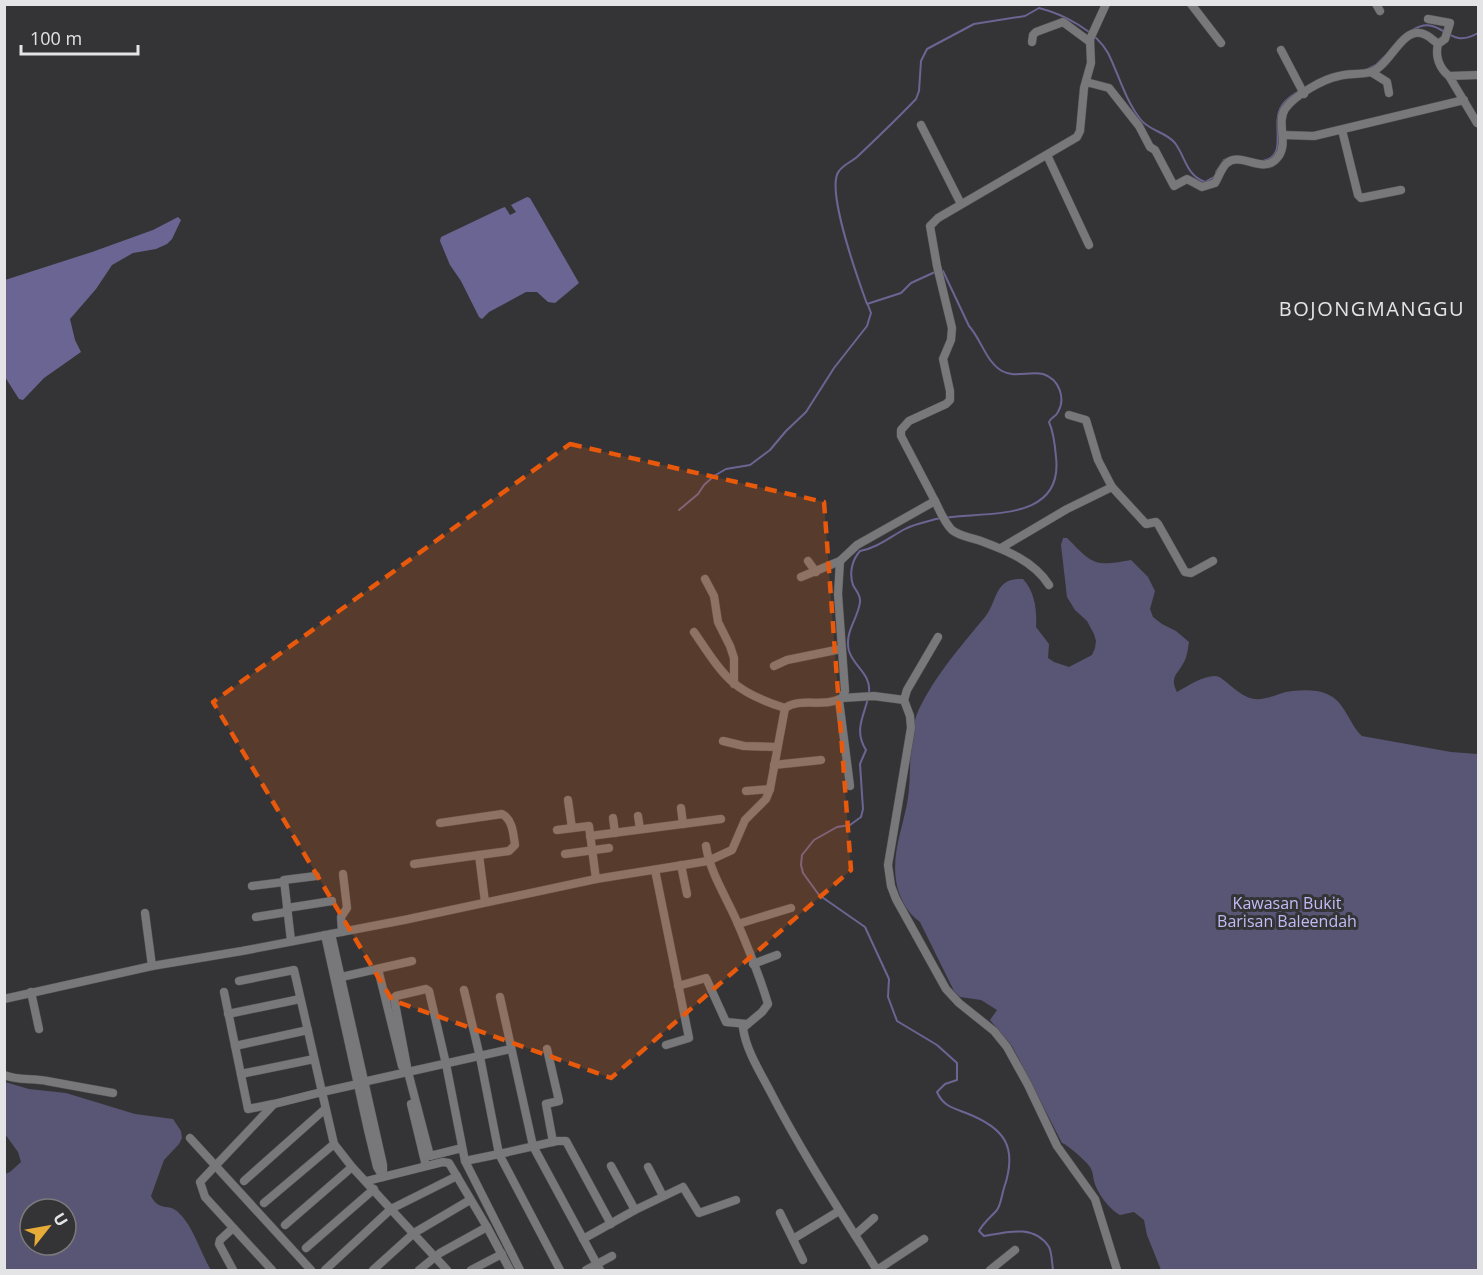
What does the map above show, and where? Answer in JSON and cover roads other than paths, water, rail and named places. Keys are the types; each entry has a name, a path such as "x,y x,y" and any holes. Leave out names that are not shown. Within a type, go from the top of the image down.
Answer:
{"street":[{"path":"1049,585 1035,566 1001,548 952,530 934,501 901,436 901,430 909,421 950,400 943,359 951,340 952,328 939,278 930,226 938,218 961,204 1072,141 1080,131 1086,82 1091,63 1090,40 1106,4"},
{"path":"1191,4 1221,43"},
{"path":"1428,18 1449,22 1451,26 1437,53 1440,66 1449,76 1477,123"},
{"path":"1032,42 1036,32 1063,22 1090,40"},
{"path":"1086,82 1109,88 1139,126 1150,147 1155,150 1174,186 1187,179 1202,187 1215,183 1224,165 1234,160 1264,165 1273,162 1279,156 1282,147 1283,113 1302,90 1332,78 1371,72 1394,52 1408,35 1421,32 1442,41"},
{"path":"1281,50 1302,90"},
{"path":"1371,72 1387,82 1389,93"},
{"path":"1449,76 1479,75"},
{"path":"1283,135 1314,136 1464,100"},
{"path":"921,125 961,204"},
{"path":"1342,130 1358,195 1361,198 1401,190"},
{"path":"1047,155 1076,212 1089,245"},
{"path":"1069,416 1088,421 1098,460 1112,487 1146,524 1156,522 1158,524 1185,572 1191,573 1213,561"},
{"path":"1001,548 1067,509 1112,487"},
{"path":"801,577 840,561 857,544 934,501"},
{"path":"808,561 816,572"},
{"path":"840,561 838,594 845,685 840,699 850,786"},
{"path":"705,579 714,597 718,622 734,658 734,684"},
{"path":"694,632 722,673 734,684 748,694 784,708 794,703 826,704 840,699 870,696 904,700"},
{"path":"938,637 907,690 904,700 910,716 911,728 888,865 891,886 946,989 959,1003 994,1031 1007,1047 1057,1146 1095,1199 1117,1270"},
{"path":"774,666 787,660 841,650"},
{"path":"4,999 152,966 342,932 596,879 708,861 732,850 745,820 766,799 770,789 784,708"},
{"path":"723,741 758,748 776,747"},
{"path":"774,765 821,760"},
{"path":"746,792 770,789"},
{"path":"568,800 572,828"},
{"path":"681,808 684,824"},
{"path":"414,864 509,851 514,845 509,819 502,814 440,823"},
{"path":"638,816 640,830"},
{"path":"613,818 615,833"},
{"path":"590,836 721,819"},
{"path":"557,830 589,826 596,879"},
{"path":"706,846 708,861 738,924 764,987 768,1004 743,1028 744,1034 758,1068 796,1141 877,1270 924,1239"},
{"path":"565,854 609,848"},
{"path":"479,855 485,902"},
{"path":"681,865 687,894"},
{"path":"655,870 689,1038 666,1045"},
{"path":"342,932 341,917 347,908 343,873"},
{"path":"252,886 284,882 284,879 315,876"},
{"path":"284,882 291,941"},
{"path":"256,917 332,902"},
{"path":"738,924 790,908"},
{"path":"145,913 152,966"},
{"path":"328,934 371,1129 383,1165 383,1177"},
{"path":"753,964 777,955"},
{"path":"338,978 412,960"},
{"path":"378,969 430,1156 462,1148"},
{"path":"239,981 294,970 334,1144 352,1167 447,1270"},
{"path":"678,986 706,978 726,1022 747,1024"},
{"path":"426,1166 406,1072 394,998 426,989 429,992 446,1064 465,1161 476,1187 520,1270"},
{"path":"464,990 499,1154 560,1270"},
{"path":"31,992 39,1029"},
{"path":"224,992 249,1109 511,1049"},
{"path":"500,997 533,1146 598,1267"},
{"path":"228,1014 300,999"},
{"path":"235,1046 308,1030"},
{"path":"548,1048 559,1101 546,1104 553,1142"},
{"path":"241,1074 314,1059"},
{"path":"4,1075 15,1079 45,1080 113,1092"},
{"path":"272,1270 205,1197 200,1182 274,1104"},
{"path":"244,1181 325,1109"},
{"path":"190,1138 311,1270"},
{"path":"465,1161 566,1141 610,1224"},
{"path":"264,1203 334,1144"},
{"path":"367,1181 443,1162 449,1163 510,1270"},
{"path":"611,1166 635,1210"},
{"path":"285,1225 352,1167"},
{"path":"648,1167 663,1196"},
{"path":"325,1270 391,1209 457,1176"},
{"path":"584,1239 635,1210 683,1187 699,1213 736,1200"},
{"path":"306,1248 374,1189"},
{"path":"373,1270 414,1233 470,1200"},
{"path":"793,1239 839,1211"},
{"path":"780,1213 803,1260"},
{"path":"855,1235 874,1218"},
{"path":"419,1270 435,1256 487,1227"},
{"path":"233,1228 220,1240 219,1244 233,1270"},
{"path":"990,1270 1015,1250"},
{"path":"471,1270 502,1254"},
{"path":"586,1270 598,1267 612,1256"}],"waterway":[{"path":"935,272 911,283 901,293 867,304 845,236 836,196 836,181 839,171 857,157 916,99 919,91 921,61 927,49 974,24 1025,16 1039,8 1058,14 1078,25 1103,45 1126,96 1141,120 1175,143 1190,171 1199,179 1205,182 1214,177"},
{"path":"1411,31 1421,26 1430,26 1458,38 1467,38 1478,33"},
{"path":"1366,70 1376,65 1385,56"},
{"path":"1263,161 1270,159 1277,149 1277,123 1283,104 1299,91"},
{"path":"1216,172 1224,160 1233,157"},
{"path":"941,271 969,326 996,367 1012,374 1033,373 1049,376 1060,390 1060,407 1049,422 1056,457 1055,479 1047,495 1033,505 1015,511 936,519 920,523 878,545 860,551 855,558 851,576 860,602 848,644 851,657 865,675 869,686 868,699 860,727 862,742 866,750 860,764 863,809 861,817 850,825 837,827 814,840 802,855 801,865 803,873 819,895 865,927 889,979 888,997 897,1021 937,1045 957,1063 957,1080 945,1084 937,1092 939,1097 949,1106 990,1125 1005,1141 1008,1150 1008,1174 1000,1202 997,1210 979,1231 984,1236 1020,1231 1036,1235 1049,1247 1053,1270"},
{"path":"679,510 714,476 726,469 750,465 770,450 806,412 834,368 867,326 871,313 868,305"}],"district":[{"name":"BOJONGMANGGU","path":"1372,309"}],"park label":[{"name":"Kawasan Bukit Barisan Baleendah","path":"1287,912"}]}
